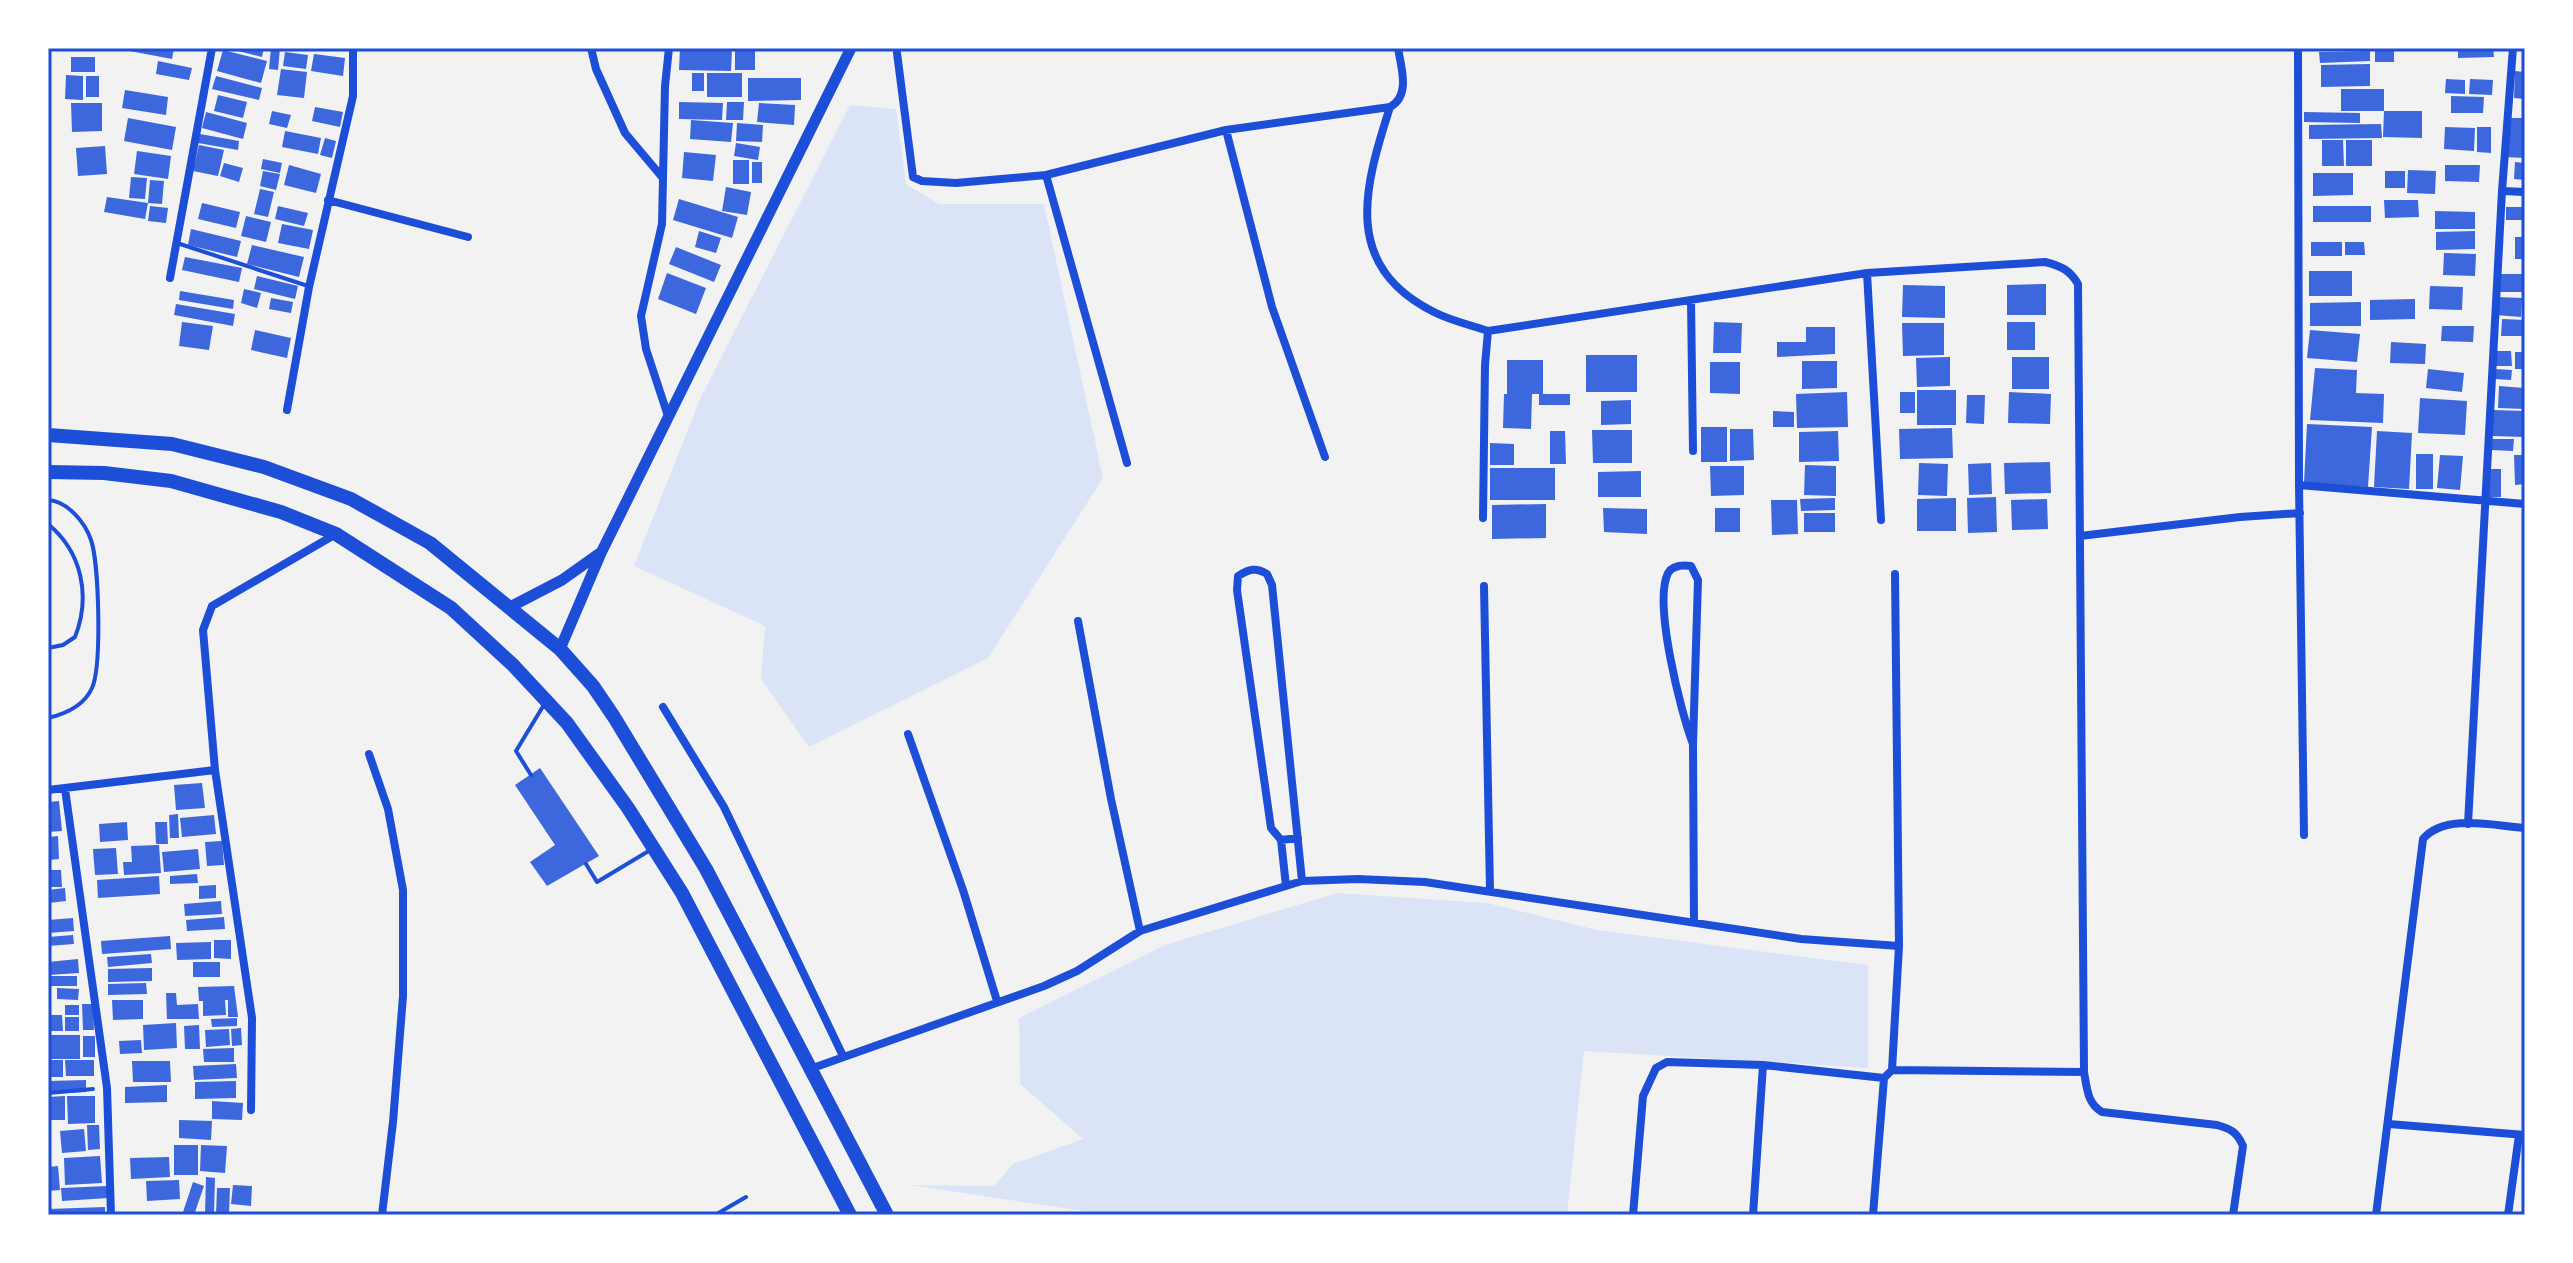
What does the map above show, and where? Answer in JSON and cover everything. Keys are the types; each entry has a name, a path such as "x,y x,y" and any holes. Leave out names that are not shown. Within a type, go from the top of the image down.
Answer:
{"highway":[{"path":"48,435 172,444 264,467 351,499 430,543 560,649 593,686 614,717 706,869 887,1215"},
{"path":"48,472 104,473 171,481 281,512 336,534 451,608 513,665 567,723 682,893 850,1215"}],"main road":[{"path":"560,649 601,553 851,48"},
{"path":"510,607 562,580 601,553"}],"street":[{"path":"170,278 212,48"},
{"path":"287,410 309,287 353,96 353,48"},
{"path":"591,48 596,69 625,133 662,177"},
{"path":"668,416 646,349 641,316 662,224 669,48"},
{"path":"897,53 913,177 922,181 956,183 1046,175 1226,130 1390,107 1396,104 1403,92 1398,48"},
{"path":"2298,48 2304,835"},
{"path":"2468,824 2484,499 2513,48"},
{"path":"1390,107 1379,142 1365,210 1369,242 1377,262 1400,290 1424,306 1488,331 1867,273 2045,262 2063,267 2073,275 2078,284 2084,1072 2093,1107 2102,1112 2232,1129 2243,1146 2233,1215"},
{"path":"1226,130 1272,307 1325,457"},
{"path":"1046,175 1127,463"},
{"path":"2502,191 2525,192"},
{"path":"328,200 468,237"},
{"path":"1867,273 1881,520"},
{"path":"1691,300 1693,451"},
{"path":"1483,518 1488,331"},
{"path":"2299,485 2525,504"},
{"path":"2080,536 2300,513"},
{"path":"251,1110 252,1018 215,770 203,630 212,606 336,534"},
{"path":"1693,744 1677,695 1667,642 1665,594 1668,574 1674,567 1682,565 1691,566 1698,580 1693,744 1694,921"},
{"path":"1286,886 1281,840 1271,828 1237,590 1238,576 1258,569 1267,574 1276,610 1302,881"},
{"path":"1873,1215 1884,1078 1892,1070 1899,946 1895,574"},
{"path":"1484,586 1490,890"},
{"path":"1078,621 1111,799 1140,931"},
{"path":"663,707 724,807 843,1056"},
{"path":"908,734 963,890 997,1001"},
{"path":"369,754 388,809 403,890 403,996 382,1215"},
{"path":"48,790 215,770"},
{"path":"65,789 107,1088 111,1215"},
{"path":"2376,1215 2423,839 2431,830 2444,826 2468,824 2525,828"},
{"path":"1281,840 1298,838"},
{"path":"810,1069 1044,986 1077,971 1140,931 1302,881 1385,880 1490,890 1801,939 1899,946"},
{"path":"1633,1215 1643,1096 1656,1068 1667,1062 1763,1065 1884,1078"},
{"path":"1753,1215 1763,1065"},
{"path":"1892,1070 2084,1072"},
{"path":"2389,1124 2522,1135 2508,1215"}],"lane":[{"path":"177,243 309,287"},
{"path":"48,500 56,500 76,515 91,540 98,588 93,688 76,708 48,718"},
{"path":"48,524 64,538 74,557 82,585 83,608 75,637 63,645 48,648"},
{"path":"531,775 516,751 547,701"},
{"path":"586,864 597,882 654,849"},
{"path":"715,1215 746,1197"}],"path":[{"path":"48,1093 107,1088"}],"shaded area":[{"path":"850,105 896,109 906,184 939,204 1044,204 1103,478 988,658 809,747 761,679 765,626 634,566 700,399"},
{"path":"1337,893 1487,903 1597,930 1868,965 1868,1068 1584,1051 1567,1215 1111,1215 909,1185 994,1186 1013,1164 1083,1139 1020,1084 1019,1018 1165,945"}],"building":[{"path":"114,48 174,48 172,59"},
{"path":"226,48 264,48 262,57"},
{"path":"271,48 280,48 278,70 269,69"},
{"path":"680,48 732,48 731,71 679,70"},
{"path":"2458,48 2493,48 2494,57 2458,58"},
{"path":"2375,49 2394,49 2394,62 2375,62"},
{"path":"223,50 267,61 261,83 217,71"},
{"path":"735,50 755,50 755,70 735,70"},
{"path":"2370,51 2370,61 2320,63 2319,52"},
{"path":"285,52 308,55 306,69 283,66"},
{"path":"314,54 345,58 343,76 311,71"},
{"path":"71,57 95,57 95,72 71,72"},
{"path":"158,61 192,68 189,80 156,74"},
{"path":"2370,64 2370,86 2321,87 2321,65"},
{"path":"281,69 307,72 304,98 277,95"},
{"path":"2515,71 2525,72 2525,99 2514,98"},
{"path":"692,73 704,73 704,91 692,91"},
{"path":"707,73 742,73 742,97 707,97"},
{"path":"66,75 83,76 83,100 65,99"},
{"path":"86,76 99,76 99,97 86,97"},
{"path":"216,76 262,88 259,100 212,89"},
{"path":"748,78 801,78 801,100 748,101"},
{"path":"2446,79 2465,80 2465,94 2445,93"},
{"path":"2470,79 2493,80 2492,95 2469,94"},
{"path":"2341,89 2384,89 2384,111 2341,111"},
{"path":"125,90 168,97 166,115 122,108"},
{"path":"218,95 247,102 243,118 214,111"},
{"path":"2451,96 2484,97 2483,113 2451,113"},
{"path":"679,102 723,103 722,120 679,119"},
{"path":"727,102 744,102 743,120 726,120"},
{"path":"71,103 102,103 102,131 72,132"},
{"path":"759,103 795,105 794,125 757,122"},
{"path":"315,107 343,112 340,127 312,121"},
{"path":"272,111 291,115 287,128 269,124"},
{"path":"2384,111 2422,111 2422,138 2383,137"},
{"path":"206,112 247,123 243,139 202,128"},
{"path":"2304,112 2360,113 2360,123 2304,122"},
{"path":"128,118 176,127 172,150 124,141"},
{"path":"2506,118 2525,118 2525,158 2505,157"},
{"path":"691,120 733,123 731,142 690,139"},
{"path":"737,123 763,125 762,142 736,141"},
{"path":"2381,124 2382,138 2309,139 2309,125"},
{"path":"2445,127 2475,128 2474,151 2444,149"},
{"path":"2477,127 2491,127 2491,153 2477,152"},
{"path":"285,131 321,138 318,154 282,147"},
{"path":"200,134 239,141 238,150 198,143"},
{"path":"325,138 336,141 332,158 320,155"},
{"path":"2322,140 2343,140 2344,166 2322,166"},
{"path":"2346,140 2372,140 2372,166 2346,166"},
{"path":"736,143 760,147 758,160 734,156"},
{"path":"199,145 224,150 218,176 193,171"},
{"path":"105,146 107,174 78,176 76,148"},
{"path":"137,151 171,156 168,179 134,174"},
{"path":"684,152 716,155 713,181 682,178"},
{"path":"263,159 282,163 280,173 261,169"},
{"path":"733,160 749,160 749,184 733,184"},
{"path":"752,162 762,162 762,183 752,183"},
{"path":"2515,162 2525,163 2525,180 2514,179"},
{"path":"224,163 243,168 239,182 220,176"},
{"path":"289,165 321,174 316,193 284,185"},
{"path":"2445,165 2480,165 2479,182 2445,181"},
{"path":"2408,170 2436,171 2435,194 2407,193"},
{"path":"263,171 280,174 276,190 260,186"},
{"path":"2385,171 2405,171 2405,188 2385,188"},
{"path":"2313,173 2353,173 2353,195 2313,196"},
{"path":"131,177 147,178 145,199 129,198"},
{"path":"150,180 164,181 162,204 148,203"},
{"path":"726,187 751,192 747,215 722,211"},
{"path":"260,189 274,192 268,217 254,214"},
{"path":"107,197 148,203 145,219 104,212"},
{"path":"679,199 738,217 732,238 673,220"},
{"path":"2384,200 2418,200 2419,217 2385,218"},
{"path":"202,203 240,212 236,228 198,219"},
{"path":"150,206 168,208 166,223 148,221"},
{"path":"278,206 308,213 304,226 275,219"},
{"path":"2313,206 2371,206 2371,222 2313,222"},
{"path":"2506,207 2525,207 2525,220 2506,220"},
{"path":"2435,211 2475,212 2475,229 2435,229"},
{"path":"246,216 271,222 266,242 241,236"},
{"path":"282,224 313,230 309,249 278,243"},
{"path":"191,229 241,241 237,257 188,245"},
{"path":"699,231 721,238 716,253 695,247"},
{"path":"2475,231 2475,249 2436,250 2436,232"},
{"path":"2515,237 2525,237 2525,259 2515,259"},
{"path":"2311,242 2342,242 2342,256 2311,256"},
{"path":"2345,242 2364,242 2365,255 2345,255"},
{"path":"252,245 304,257 299,277 247,264"},
{"path":"676,247 721,265 714,282 669,264"},
{"path":"2444,253 2476,254 2475,276 2443,275"},
{"path":"185,257 242,268 239,282 182,270"},
{"path":"2309,271 2352,271 2352,296 2309,296"},
{"path":"667,273 706,288 696,314 658,299"},
{"path":"2500,274 2525,274 2525,292 2500,292"},
{"path":"257,276 298,286 295,299 254,289"},
{"path":"2046,284 2046,315 2007,315 2007,285"},
{"path":"1903,285 1945,286 1945,318 1902,317"},
{"path":"2430,286 2463,287 2462,310 2429,309"},
{"path":"244,289 261,293 257,308 241,303"},
{"path":"180,291 234,300 233,309 179,300"},
{"path":"2497,297 2522,298 2521,317 2496,315"},
{"path":"271,298 293,302 291,313 269,309"},
{"path":"2415,299 2415,319 2370,320 2370,300"},
{"path":"2361,302 2361,326 2310,326 2310,303"},
{"path":"176,304 235,314 233,326 174,315"},
{"path":"2502,319 2525,320 2524,336 2501,336"},
{"path":"182,322 213,326 209,350 179,346"},
{"path":"1714,322 1742,323 1741,353 1713,353"},
{"path":"2007,322 2035,322 2035,350 2007,350"},
{"path":"1902,323 1944,323 1944,355 1903,356"},
{"path":"2442,326 2474,326 2473,342 2441,341"},
{"path":"1806,327 1835,327 1835,354 1777,357 1777,342 1806,342"},
{"path":"255,330 291,338 287,358 251,350"},
{"path":"2310,330 2360,334 2357,362 2307,358"},
{"path":"2391,342 2426,344 2425,364 2390,363"},
{"path":"2494,351 2511,351 2512,366 2495,366"},
{"path":"2515,352 2525,352 2525,369 2515,369"},
{"path":"1586,355 1637,355 1637,392 1586,392"},
{"path":"1950,357 1950,386 1917,387 1916,358"},
{"path":"2012,357 2049,357 2049,389 2012,389"},
{"path":"1507,360 1543,360 1543,394 1570,394 1570,405 1539,405 1539,394 1532,394 1531,429 1503,428"},
{"path":"1802,361 1837,361 1837,388 1802,389"},
{"path":"1710,362 1740,362 1740,394 1710,393"},
{"path":"2315,368 2357,370 2356,393 2384,394 2383,423 2310,420"},
{"path":"2428,369 2464,373 2462,392 2426,388"},
{"path":"2494,369 2512,370 2511,380 2494,379"},
{"path":"2499,386 2525,388 2525,409 2498,408"},
{"path":"1917,390 1956,390 1956,425 1917,425"},
{"path":"1847,392 1848,427 1797,428 1796,394"},
{"path":"1900,392 1915,392 1915,413 1900,413"},
{"path":"2009,392 2051,394 2050,424 2008,423"},
{"path":"1967,395 1985,395 1984,424 1966,423"},
{"path":"2420,398 2467,401 2465,435 2418,433"},
{"path":"1631,400 1631,424 1601,425 1601,401"},
{"path":"2493,410 2525,411 2525,437 2492,436"},
{"path":"1773,411 1794,412 1794,427 1773,427"},
{"path":"2307,424 2372,427 2368,487 2304,483"},
{"path":"1701,427 1727,427 1727,462 1701,462"},
{"path":"1952,428 1953,458 1900,459 1899,429"},
{"path":"1730,429 1753,429 1754,460 1730,461"},
{"path":"1592,430 1632,430 1632,463 1593,463"},
{"path":"1550,431 1565,431 1566,464 1550,464"},
{"path":"1838,431 1839,461 1799,462 1799,432"},
{"path":"2377,431 2412,433 2409,489 2374,487"},
{"path":"2491,439 2514,439 2513,451 2491,450"},
{"path":"1490,443 1514,444 1514,465 1490,465"},
{"path":"2416,454 2433,454 2433,489 2416,489"},
{"path":"2440,455 2463,456 2460,490 2437,488"},
{"path":"2514,455 2525,455 2525,484 2515,485"},
{"path":"2050,462 2051,493 2005,494 2004,463"},
{"path":"1919,463 1948,464 1947,496 1918,495"},
{"path":"1991,463 1992,494 1969,495 1968,464"},
{"path":"1805,465 1836,466 1836,496 1804,495"},
{"path":"1710,466 1744,466 1744,495 1711,496"},
{"path":"1490,468 1555,468 1555,500 1490,500"},
{"path":"2489,469 2501,469 2501,497 2489,497"},
{"path":"1641,471 1641,497 1598,497 1598,472"},
{"path":"1996,497 1997,532 1968,533 1967,498"},
{"path":"1835,498 1835,510 1801,511 1800,499"},
{"path":"1956,498 1956,531 1917,531 1917,499"},
{"path":"2047,499 2048,529 2012,530 2011,500"},
{"path":"1771,500 1797,500 1798,534 1772,535"},
{"path":"1546,504 1546,538 1492,539 1492,505"},
{"path":"1603,508 1647,509 1647,534 1604,532"},
{"path":"1715,508 1740,508 1740,532 1715,532"},
{"path":"1804,513 1835,513 1835,532 1804,532"},
{"path":"540,768 599,856 547,886 530,862 555,845 515,785"},
{"path":"202,783 205,808 176,810 174,785"},
{"path":"59,801 62,831 48,832 48,802"},
{"path":"178,814 179,838 170,838 169,815"},
{"path":"214,815 216,834 182,837 180,818"},
{"path":"127,822 128,840 100,842 99,824"},
{"path":"155,822 167,822 168,844 156,844"},
{"path":"58,836 59,859 48,860 48,837"},
{"path":"222,841 224,865 207,866 205,842"},
{"path":"159,845 161,873 124,875 123,862 132,862 131,846"},
{"path":"116,848 118,874 95,875 93,849"},
{"path":"198,849 200,869 164,872 162,852"},
{"path":"48,870 61,870 62,887 48,887"},
{"path":"197,874 198,883 170,884 170,876"},
{"path":"159,876 160,894 98,898 97,880"},
{"path":"216,885 216,898 199,899 199,886"},
{"path":"65,888 66,901 48,903 48,890"},
{"path":"221,901 222,914 185,916 184,904"},
{"path":"224,917 225,929 187,931 186,920"},
{"path":"73,918 74,931 48,933 48,920"},
{"path":"73,935 74,944 48,946 48,937"},
{"path":"170,936 171,949 102,954 101,941"},
{"path":"214,940 231,940 231,959 214,958"},
{"path":"211,942 211,959 177,960 176,943"},
{"path":"151,954 152,963 108,967 107,957"},
{"path":"78,959 79,973 48,975 48,962"},
{"path":"193,962 220,962 220,977 193,977"},
{"path":"152,968 152,981 108,982 108,969"},
{"path":"48,976 77,976 77,986 48,986"},
{"path":"146,983 147,994 108,995 108,984"},
{"path":"234,986 238,1017 228,1017 228,1000 225,1000 226,1015 203,1016 203,1001 199,1001 198,987"},
{"path":"57,988 79,989 78,1000 57,999"},
{"path":"166,993 176,993 177,1005 198,1004 199,1019 167,1019"},
{"path":"112,1000 143,1000 143,1019 113,1020"},
{"path":"82,1004 93,1004 94,1030 83,1030"},
{"path":"65,1005 79,1005 79,1015 65,1015"},
{"path":"48,1015 62,1015 63,1031 48,1031"},
{"path":"65,1017 79,1017 79,1031 65,1031"},
{"path":"237,1018 237,1026 212,1027 211,1019"},
{"path":"176,1023 177,1048 144,1050 143,1025"},
{"path":"199,1025 200,1049 185,1049 184,1026"},
{"path":"241,1028 242,1045 232,1046 231,1029"},
{"path":"229,1029 230,1045 206,1047 205,1030"},
{"path":"48,1035 80,1035 80,1059 48,1059"},
{"path":"83,1036 95,1036 95,1057 83,1057"},
{"path":"141,1040 142,1053 120,1054 119,1041"},
{"path":"234,1048 234,1062 204,1062 203,1049"},
{"path":"48,1060 63,1060 63,1077 48,1077"},
{"path":"65,1060 94,1060 94,1076 66,1076"},
{"path":"132,1061 170,1061 171,1082 133,1082"},
{"path":"236,1064 237,1078 194,1080 193,1066"},
{"path":"86,1080 86,1092 48,1094 48,1081"},
{"path":"236,1081 236,1098 195,1099 195,1082"},
{"path":"167,1085 167,1102 125,1103 125,1087"},
{"path":"65,1096 65,1120 48,1120 48,1097"},
{"path":"67,1096 95,1096 95,1123 68,1124"},
{"path":"212,1101 243,1103 242,1120 212,1119"},
{"path":"179,1120 212,1121 211,1140 179,1138"},
{"path":"87,1125 99,1125 100,1149 88,1150"},
{"path":"84,1129 86,1151 62,1153 60,1131"},
{"path":"174,1145 198,1145 198,1175 174,1175"},
{"path":"201,1145 227,1146 225,1173 200,1171"},
{"path":"100,1156 102,1183 65,1185 64,1158"},
{"path":"169,1157 170,1177 131,1179 130,1158"},
{"path":"58,1166 60,1190 48,1191 48,1167"},
{"path":"206,1177 215,1178 214,1214 205,1214"},
{"path":"179,1180 180,1199 147,1201 146,1181"},
{"path":"193,1182 204,1186 194,1215 182,1215"},
{"path":"233,1185 252,1186 251,1206 231,1204"},
{"path":"107,1186 108,1198 62,1201 61,1188"},
{"path":"217,1188 230,1188 229,1214 216,1214"},
{"path":"105,1207 105,1215 48,1215 48,1209"}]}
